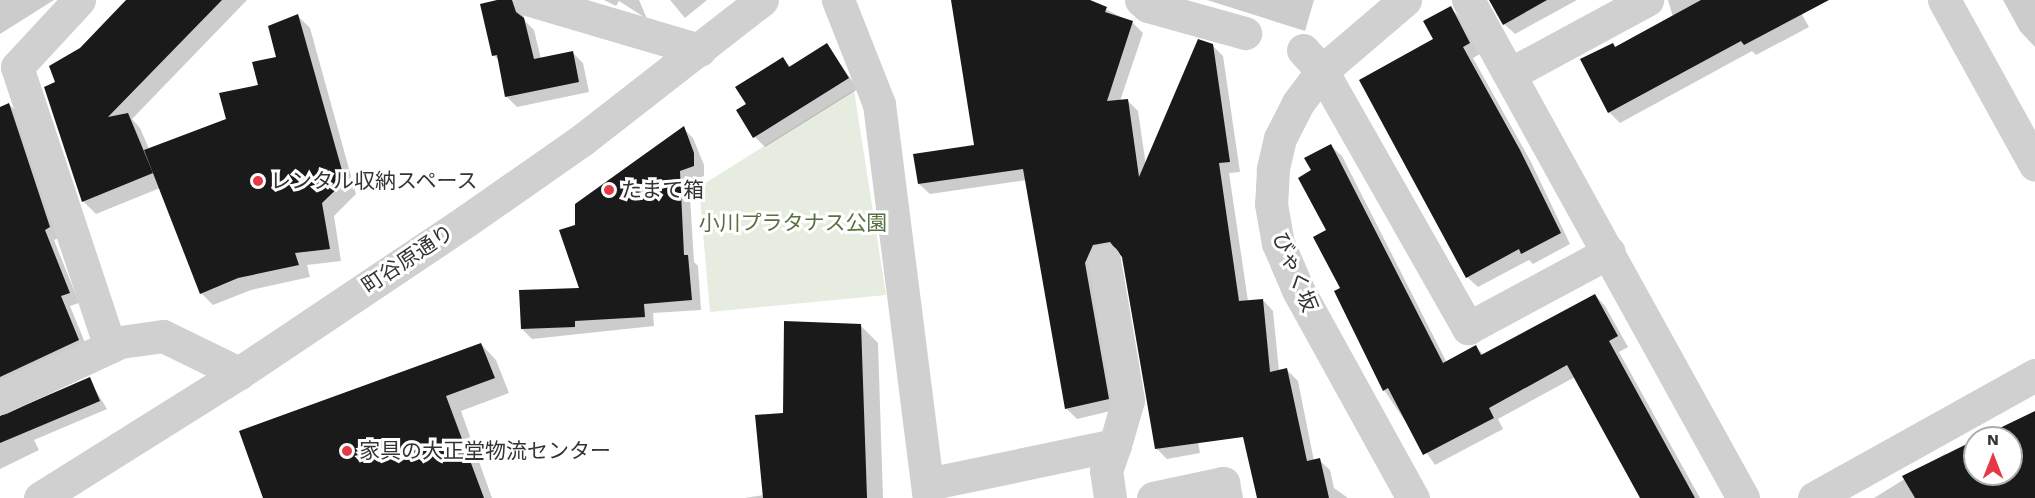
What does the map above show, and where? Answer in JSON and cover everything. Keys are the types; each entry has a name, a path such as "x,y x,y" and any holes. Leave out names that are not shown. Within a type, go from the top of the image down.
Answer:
{"street":[{"path":"80,0 17,68 110,347"},
{"path":"530,0 700,50"},
{"name":"町谷原通り","path":"40,498 75,489 238,373 572,147 762,0"},
{"path":"838,0 879,104 928,491 1115,445"},
{"path":"1141,0 1148,6 1245,33"},
{"name":"びゃく坂","path":"1406,0 1313,61 1298,103 1280,138 1273,169 1272,204 1278,243 1298,290 1413,498"},
{"path":"1468,0 1743,498"},
{"path":"1510,74 1647,0"},
{"path":"1944,0 2033,156"},
{"path":"1313,61 1468,328 1609,252"},
{"path":"1104,260 1128,400 1106,471 1110,498"},
{"path":"0,398 110,347 163,336 238,373"},
{"path":"1814,498 2035,375"},
{"path":"1154,498 1223,483 1226,498"}],"green space":[{"name":"小川プラタナス公園","path":"854,90 886,295 710,312 699,187"}],"building":[{"path":"126,0 222,0 108,117 128,113 153,173 82,202 44,87 55,82 49,66 80,48"},
{"path":"497,0 512,0 516,12 524,18 534,59 573,51 579,82 505,97 497,55 492,56 480,4"},
{"path":"951,0 1090,0 1107,7 1105,12 1133,21 1107,101 1128,99 1139,177 1198,39 1213,44 1230,162 1219,163 1239,301 1263,299 1270,372 1287,368 1307,461 1320,458 1329,498 1257,498 1243,437 1155,449 1122,257 1110,242 1093,245 1085,263 1109,399 1065,409 1023,169 918,184 913,154 974,145"},
{"path":"1489,0 1547,0 1503,25"},
{"path":"1701,0 1829,0 1744,45 1741,41 1608,113 1580,59 1613,43 1615,47"},
{"path":"1451,6 1470,43 1463,47 1520,150 1561,233 1521,254 1519,249 1466,278 1359,80 1433,39 1423,21"},
{"path":"298,14 345,181 322,203 330,249 295,253 299,265 238,278 200,294 144,150 226,119 219,93 258,85 252,62 276,57 268,26"},
{"path":"827,43 849,78 753,138 736,110 746,104 735,87 783,57 789,67"},
{"path":"9,103 50,227 45,230 70,293 61,296 79,340 0,377 0,107"},
{"path":"684,126 694,153 694,166 680,171 684,255 688,255 692,300 644,304 645,317 575,321 575,327 521,329 519,290 579,288 559,230 575,225 575,204"},
{"path":"1331,144 1443,363 1476,345 1481,355 1595,294 1618,336 1609,341 1695,498 1640,498 1567,365 1489,408 1494,418 1423,455 1388,388 1383,391 1334,291 1340,288 1313,237 1326,230 1298,178 1311,170 1304,158"},
{"path":"784,321 861,324 867,498 763,498 755,415 783,413"},
{"path":"481,343 495,378 446,396 484,498 263,498 239,431"},
{"path":"90,377 100,401 0,443 0,416"},
{"path":"2035,411 2035,498 1915,498 1902,476 1963,446 1963,486 2023,486 2023,426 2004,426"}],"place":[{"name":"レンタル収納スペース","path":"258,181"},
{"name":"たまて箱","path":"609,190"},
{"name":"家具の大正堂物流センター","path":"347,451"}]}
